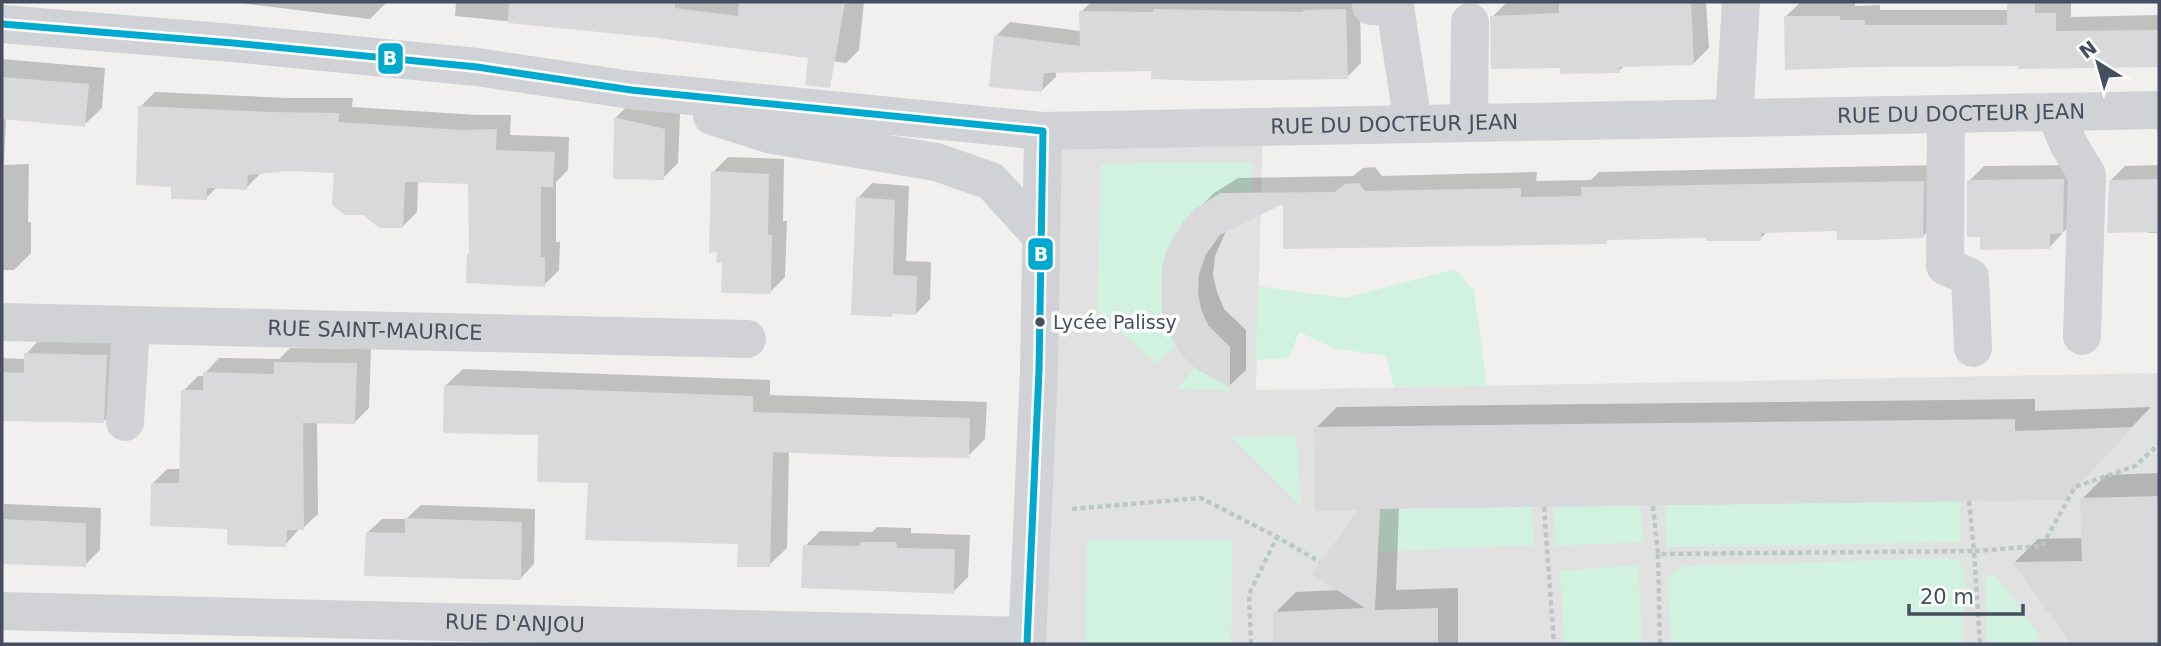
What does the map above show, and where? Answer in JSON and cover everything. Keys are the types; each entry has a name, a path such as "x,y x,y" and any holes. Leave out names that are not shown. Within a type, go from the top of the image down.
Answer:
{"street":[{"path":"1734,118 1741,2"},
{"path":"1371,6 1395,7 1413,123"},
{"path":"1469,122 1470,22"},
{"name":"RUE DU DOCTEUR JEAN","path":"2,24 477,67 631,90 1043,131 2159,110"},
{"name":"RUE DU DOCTEUR JEAN","path":"631,90 772,135 936,162 991,181 1041,236"},
{"path":"2054,112 2087,175 2082,336"},
{"path":"1946,114 1945,266 1970,276 1973,348"},
{"path":"1027,640 1039,370 1043,131"},
{"name":"RUE SAINT-MAURICE","path":"2,322 747,339"},
{"path":"125,422 131,326"},
{"name":"RUE D'ANJOU","path":"2,611 178,630 1027,640"}],"path":[{"path":"1658,554 1974,551 2042,546 2075,487 2135,466 2159,444"},
{"path":"1031,511 1201,498 1320,562"},
{"path":"1969,501 1980,644"},
{"path":"1653,506 1658,554 1660,644"},
{"path":"1544,507 1554,644"},
{"path":"1251,644 1249,594 1277,537"}],"shaded area":[{"path":"1263,126 1256,390 2159,373 2159,644 1027,644 1043,131"}],"green space":[{"path":"1252,162 1252,193 1224,192 1213,197 1190,215 1168,249 1163,268 1162,308 1167,328 1176,346 1156,364 1097,309 1101,163"},
{"path":"1455,269 1474,290 1487,386 1394,387 1386,356 1333,348 1299,332 1289,358 1256,360 1258,286 1345,298"},
{"path":"1195,368 1230,384 1230,390 1177,389"},
{"path":"1296,436 1301,506 1231,437"},
{"path":"1959,501 1961,542 1667,547 1665,505"},
{"path":"1641,506 1643,542 1556,546 1553,507"},
{"path":"1532,507 1534,545 1378,552 1380,509"},
{"path":"1087,540 1232,540 1231,644 1086,644"},
{"path":"1948,558 1959,561 1965,573 1964,644 1671,644 1668,580 1675,570 1685,566"},
{"path":"1638,565 1642,644 1564,644 1560,571"},
{"path":"1985,575 1995,575 2040,636 2036,644 1987,644"}],"building":[{"path":"509,2 675,2 675,8 738,16 739,2 845,2 830,88 805,85 808,58 658,38 508,23"},
{"path":"1559,2 1691,2 1694,65 1619,67 1620,73 1560,74 1560,68 1491,69 1490,16 1559,13"},
{"path":"2007,2 2035,2 2035,13 2056,13 2056,31 2159,30 2159,67 1865,67 1785,70 1784,16 1840,16 1840,20 1865,20 1865,25 2007,25"},
{"path":"1153,9 1303,12 1346,9 1348,79 1202,81 1151,79 1151,71 1044,73 1042,92 989,87 994,35 1080,46 1079,11 1153,12"},
{"path":"2,77 89,84 85,127 2,119"},
{"path":"138,106 339,113 338,122 462,130 497,129 496,150 555,152 553,187 541,187 541,257 545,257 545,287 466,283 469,254 468,184 405,182 403,228 379,228 363,215 345,215 332,205 334,173 288,171 248,175 247,190 207,188 207,200 171,199 171,187 136,185"},
{"path":"614,117 665,129 664,180 613,179"},
{"path":"711,171 769,174 771,294 721,293 722,263 716,262 717,252 709,253"},
{"path":"2064,179 2063,233 2050,234 2050,249 1980,250 1980,237 1967,237 1967,180"},
{"path":"2159,179 2159,232 2107,233 2109,180"},
{"path":"1924,181 1923,238 1872,240 1837,240 1837,231 1761,233 1761,241 1706,241 1706,238 1607,240 1607,244 1283,249 1283,204 1220,235 1206,254 1199,274 1201,309 1208,325 1230,347 1230,388 1195,368 1183,356 1168,333 1162,313 1162,267 1166,251 1183,222 1195,209 1220,193 1335,192 1345,184 1359,183 1365,191 1521,188 1521,197 1581,196 1581,187"},
{"path":"856,197 895,200 893,275 917,276 916,315 851,315"},
{"path":"24,353 107,355 104,423 2,421 2,372 24,373"},
{"path":"274,362 357,363 355,424 303,423 304,530 287,530 286,547 227,545 227,529 150,526 151,483 179,483 181,390 203,390 203,372 274,374"},
{"path":"444,385 753,396 753,412 970,418 969,458 773,452 770,567 737,567 738,544 585,540 588,483 537,482 538,435 443,433"},
{"path":"2015,419 2015,431 2133,427 2064,500 1380,509 1375,610 1438,608 1438,644 1273,644 1273,612 1365,608 1312,574 1358,510 1315,511 1314,427"},
{"path":"2159,496 2159,644 2071,644 2012,562 2082,561 2080,498"},
{"path":"405,518 522,522 521,580 364,576 366,532 405,533"},
{"path":"2,519 86,523 86,567 2,564"},
{"path":"860,542 896,542 897,548 955,549 954,594 801,588 803,545 860,546"}],"transit line":[{"name":"B","path":"2,24 477,67 631,90 1043,131 1039,370 1027,644"}],"place":[{"name":"Lycée Palissy","path":"1040,322"}]}
